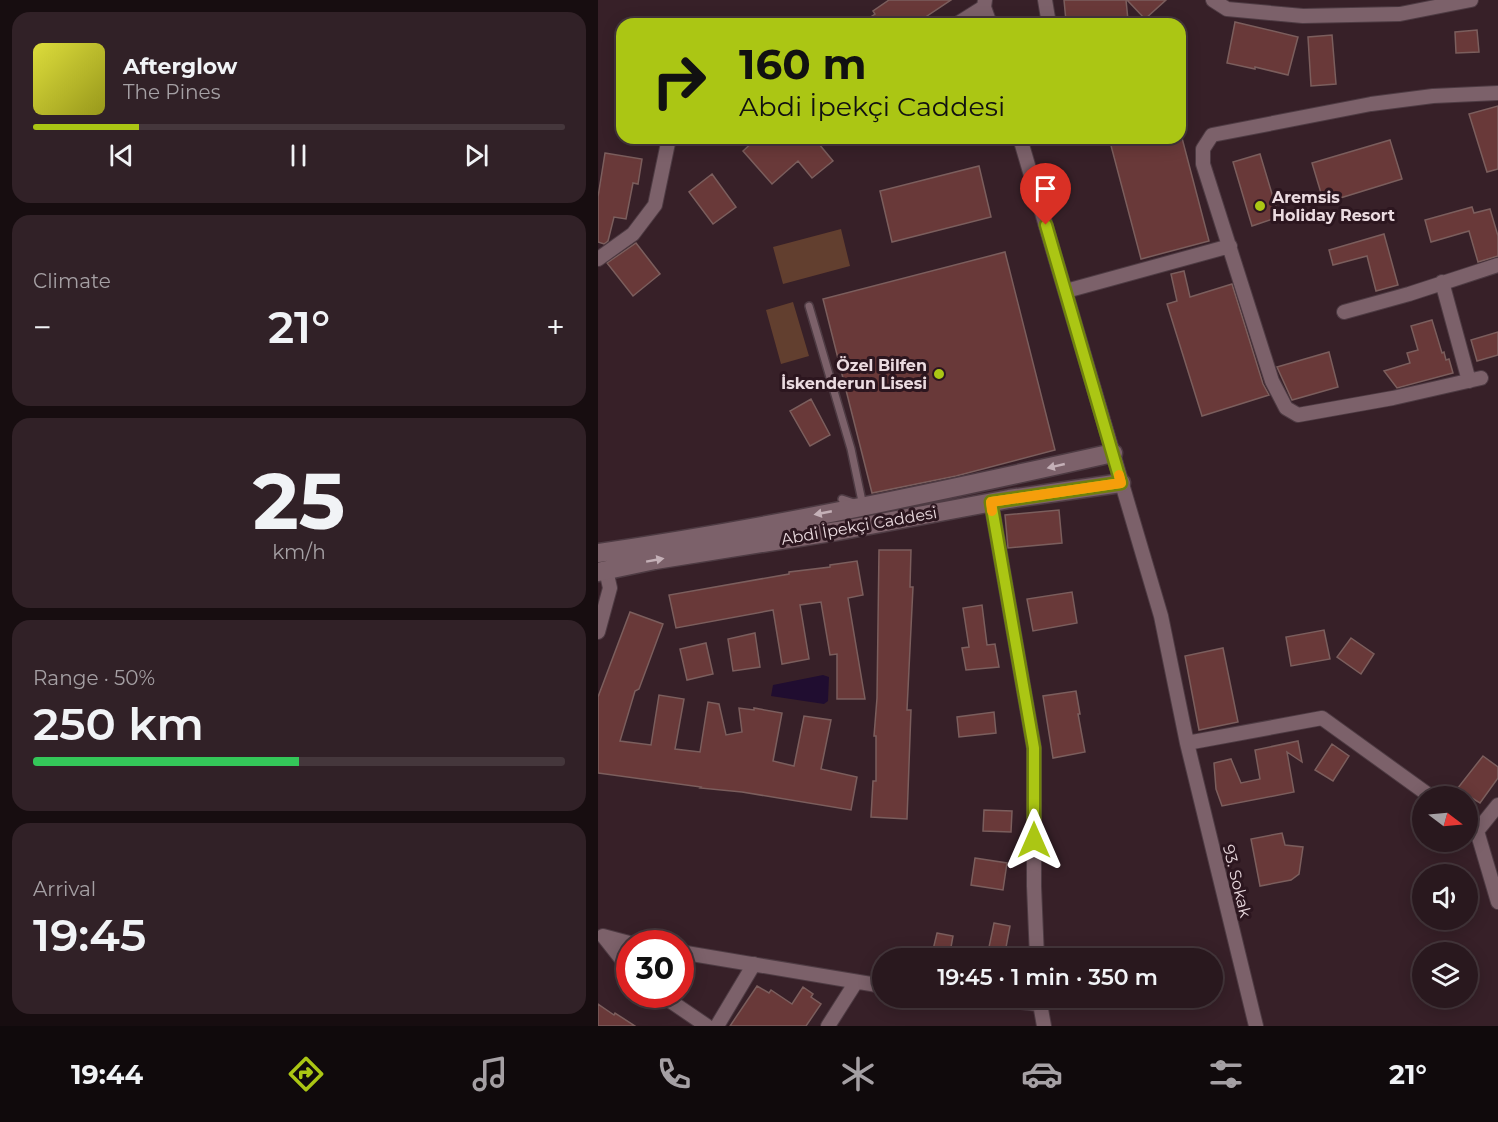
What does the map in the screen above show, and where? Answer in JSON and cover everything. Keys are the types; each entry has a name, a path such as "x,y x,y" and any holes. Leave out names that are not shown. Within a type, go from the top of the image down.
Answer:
{"street":[{"path":"1045,0 1048,18"},
{"path":"1213,0 1227,9 1303,16 1400,14 1471,0"},
{"path":"965,18 985,4"},
{"path":"1442,282 1475,379 1393,398 1298,415 1286,408 1272,381 1204,165 1203,149 1212,135 1371,104 1433,96 1498,93"},
{"path":"598,259 633,234 655,205 668,144"},
{"name":"93. Sokak","path":"1022,144 1160,616 1187,743 1256,1026"},
{"path":"1066,291 1230,246"},
{"path":"1345,312 1498,265"},
{"name":"Abdi İpekçi Caddesi","path":"598,553 680,541 863,506 1113,453"},
{"name":"Abdi İpekçi Caddesi","path":"602,571 655,560 838,531 991,502 1121,483"},
{"path":"991,502 1034,748 1037,948"},
{"path":"598,632 610,588 602,571"},
{"path":"1187,743 1322,718 1416,786"},
{"path":"1478,823 1498,805"},
{"path":"1478,842 1498,902"},
{"path":"601,935 616,939"},
{"path":"601,935 616,953"},
{"path":"694,954 872,984"},
{"path":"716,1026 754,964"},
{"path":"828,1026 856,982"},
{"path":"681,1008 707,1026"},
{"path":"1040,1008 1044,1026"}],"lane":[{"path":"809,306 851,449 863,506"},
{"path":"842,499 863,506"}],"shaded area":[{"path":"841,229 850,266 783,284 773,247"},
{"path":"793,302 809,356 781,364 766,310"},
{"path":"823,675 829,677 828,701 824,704 771,696 773,685"}],"building":[{"path":"889,0 951,0 924,18 869,18 875,14 873,11"},
{"path":"1064,0 1126,0 1128,18 1066,18"},
{"path":"1127,0 1166,0 1146,18"},
{"path":"1235,22 1298,37 1288,75 1227,63"},
{"path":"1477,30 1479,52 1456,53 1455,32"},
{"path":"1332,35 1336,84 1311,86 1308,37"},
{"path":"1498,106 1498,169 1487,172 1469,114"},
{"path":"1390,140 1402,179 1324,203 1312,163"},
{"path":"751,144 819,144 833,161 812,178 798,161 772,184 743,151"},
{"path":"1111,144 1184,144 1209,241 1141,259"},
{"path":"605,153 642,159 638,184 633,183 626,219 614,217 608,241 604,244 598,242 598,197"},
{"path":"1260,154 1279,217 1252,226 1233,162"},
{"path":"979,166 991,217 892,242 880,191"},
{"path":"712,174 736,207 713,224 689,192"},
{"path":"1472,207 1474,213 1490,209 1498,236 1498,256 1478,262 1469,231 1431,242 1425,220"},
{"path":"1384,234 1398,285 1376,291 1367,256 1333,265 1329,250"},
{"path":"636,243 660,274 633,296 607,263"},
{"name":"Özel Bilfen İskenderun Lisesi","path":"1005,252 1055,450 956,476 872,493 823,299"},
{"path":"1184,271 1190,297 1232,284 1263,384 1269,395 1202,416 1167,304 1177,301 1171,274"},
{"path":"1432,320 1442,353 1444,352 1446,360 1449,359 1453,373 1397,388 1384,371 1410,363 1407,353 1418,350 1411,326"},
{"path":"1498,332 1498,355 1477,361 1471,340"},
{"path":"1329,352 1338,387 1292,400 1277,367"},
{"path":"811,399 830,435 810,446 790,411"},
{"path":"1059,510 1062,543 1008,548 1005,515"},
{"path":"879,550 911,550 910,587 913,587 907,710 911,710 907,819 871,817 873,781 876,781 876,736 874,736 877,698"},
{"path":"857,561 863,595 848,598 865,699 837,699 837,654 830,655 821,602 800,605 809,659 782,664 773,610 676,628 669,595"},
{"path":"1072,592 1077,623 1033,631 1027,599"},
{"path":"982,605 987,645 995,644 999,667 966,670 962,648 969,647 963,608"},
{"path":"630,612 663,624 639,689 635,691 620,741 651,745 659,695 684,699 675,749 700,752 708,702 719,704 726,735 742,732 739,708 754,710 754,708 782,713 773,761 794,766 804,716 831,720 821,769 857,777 851,810 742,792 598,773 598,697"},
{"path":"1324,630 1330,659 1291,666 1286,637"},
{"path":"755,633 760,667 733,671 728,639"},
{"path":"1351,638 1374,654 1361,674 1337,657"},
{"path":"706,643 713,674 687,680 680,649"},
{"path":"1223,648 1238,722 1199,730 1185,656"},
{"path":"1076,691 1085,752 1053,758 1043,696"},
{"path":"994,712 996,733 959,737 957,717"},
{"path":"1298,741 1302,762 1287,752 1294,792 1222,806 1216,789 1214,763 1231,759 1241,783 1260,779 1255,750"},
{"path":"1332,744 1349,756 1333,781 1315,770"},
{"path":"1483,756 1498,767 1498,778 1480,803 1478,802 1478,786 1459,786"},
{"path":"984,810 1012,811 1011,832 983,831"},
{"path":"1282,833 1285,845 1303,847 1299,874 1291,880 1260,886 1251,839"},
{"path":"975,858 1007,863 1003,890 971,885"},
{"path":"994,923 1010,926 1006,948 989,948"},
{"path":"937,933 953,936 951,948 933,948"},
{"path":"757,986 769,993 771,990 792,1004 803,987 821,1004 806,1026 730,1026"},
{"path":"598,1004 614,1015 615,1013 635,1026 598,1026"}],"slow traffic":[{"path":"992,511 991,502 1121,483 1119,475"}],"place":[{"name":"Aremsis Holiday Resort","path":"1260,206"},
{"name":"Özel Bilfen İskenderun Lisesi","path":"939,374"}],"route":[{"path":"1034,840 1034,748 991,502 1121,483 1046,225"}]}
